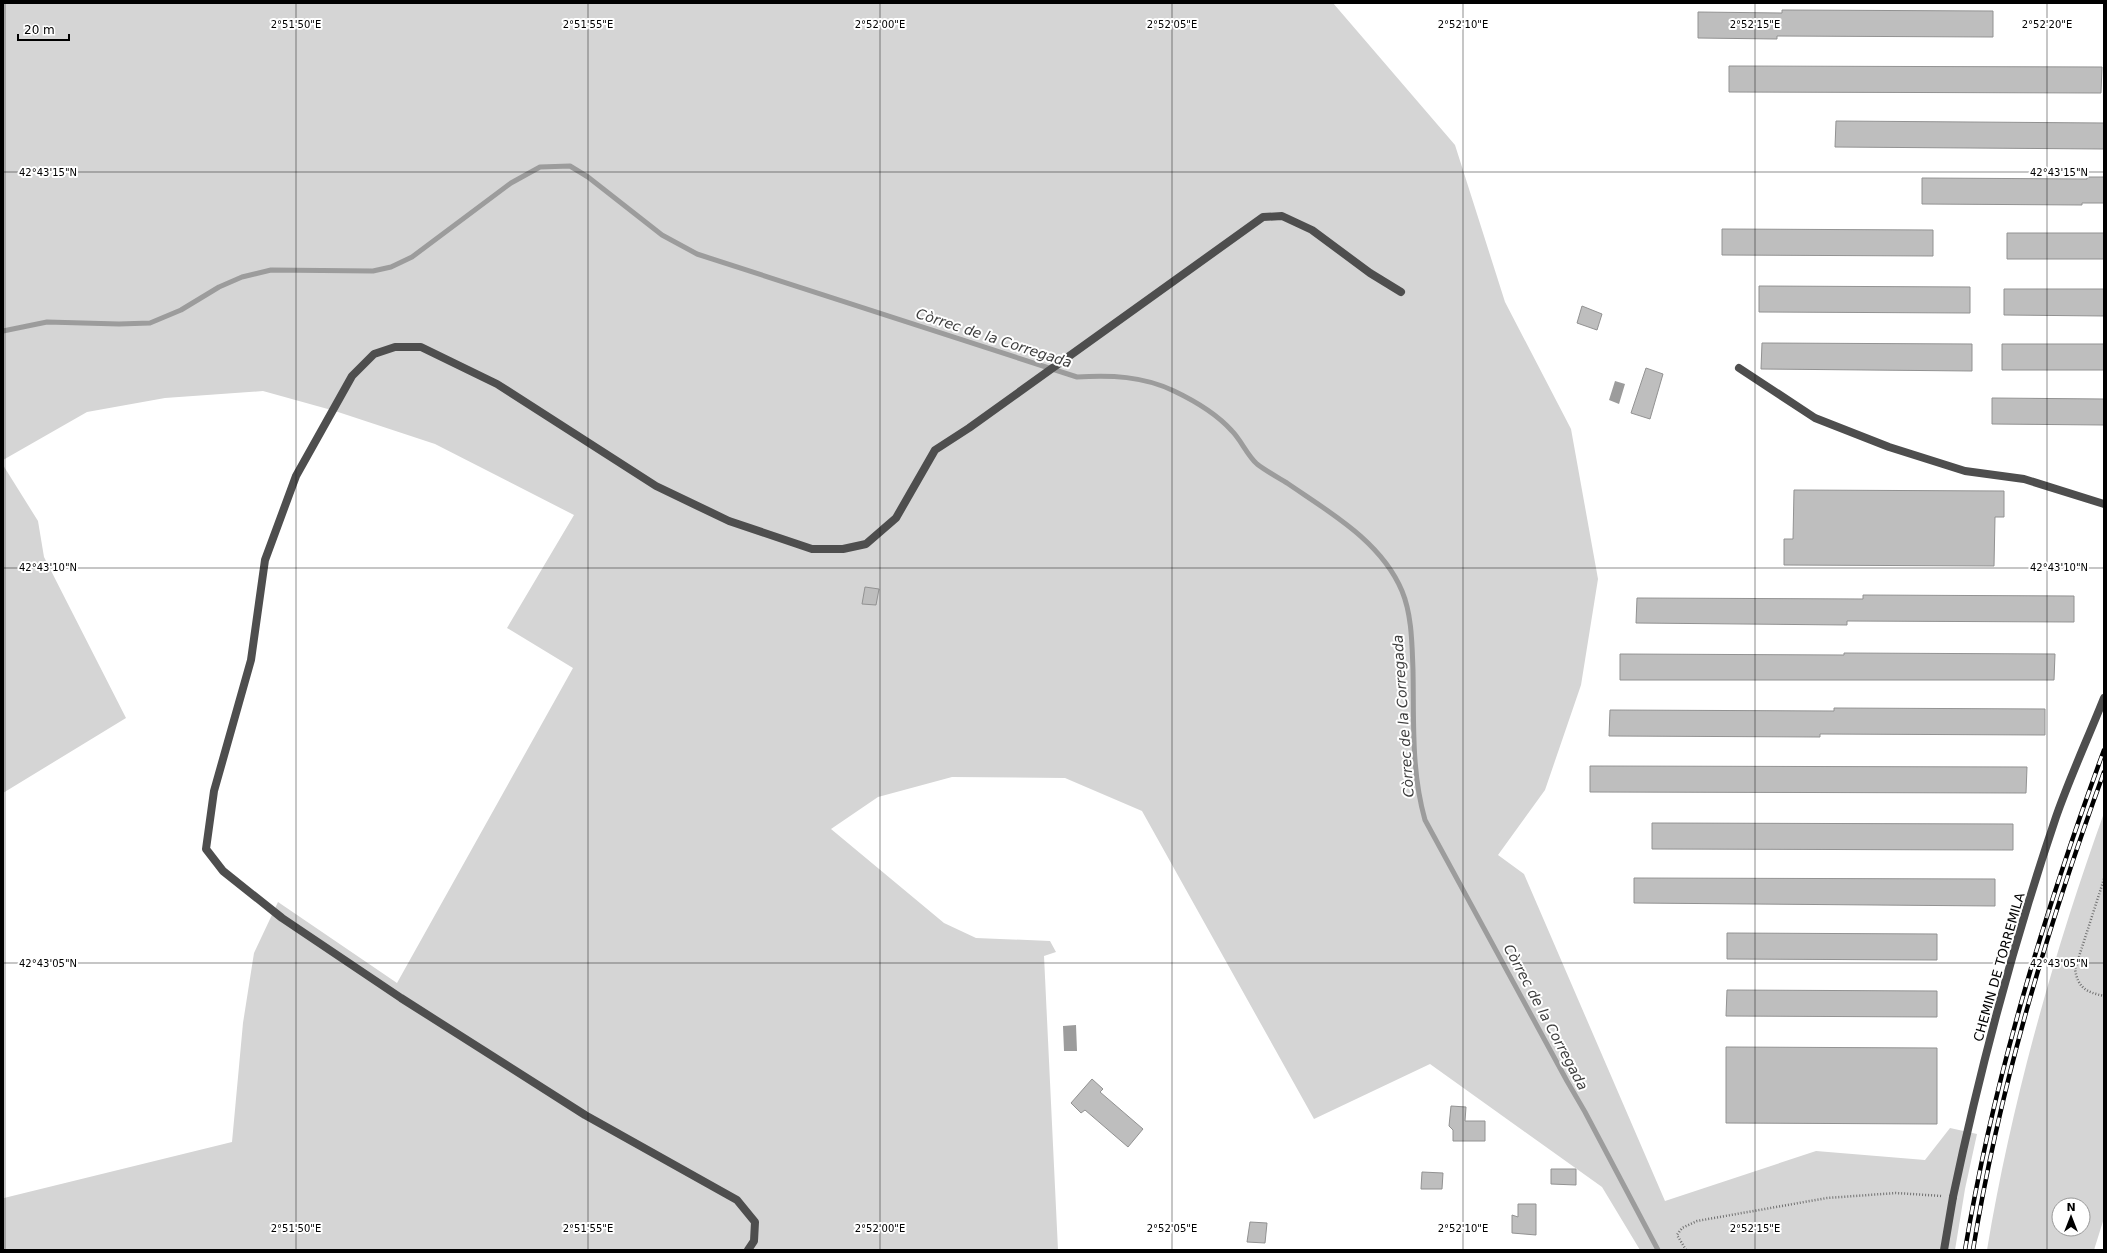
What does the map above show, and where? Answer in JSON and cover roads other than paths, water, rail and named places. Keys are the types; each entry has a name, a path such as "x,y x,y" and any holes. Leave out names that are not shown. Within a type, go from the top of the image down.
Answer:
{"street":[{"path":"748,1250 754,1241 755,1222 737,1200 585,1115 400,998 282,918 223,871 206,849 214,791 251,660 265,560 296,476 352,376 374,354 395,347 421,347 497,384 656,486 729,521 812,549 843,549 866,544 896,518 935,450 976,423 1263,217 1282,216 1312,230 1370,273 1401,292"},
{"path":"1739,368 1815,418 1888,447 1965,471 2024,479 2104,504"},
{"name":"CHEMIN DE TORREMILA","path":"1944,1250 1966,1135 2009,965 2057,816 2104,698"}],"waterway":[{"name":"Còrrec de la Corregada","path":"3,331 47,322 119,324 150,323 181,310 219,287 242,277 271,270 373,271 391,267 412,257 511,183 540,167 570,166 588,177 662,235 697,254 1077,377 1102,376 1139,379 1162,386 1190,399 1212,413 1226,425 1257,464 1320,505 1352,529 1381,557 1393,573 1402,591 1410,620 1413,670 1415,764 1417,783 1425,820 1585,1112 1658,1250"}],"railway":[{"path":"1965,1250 1991,1122 2023,997 2061,873 2104,750"},
{"path":"1973,1250 1997,1128 2027,1008 2063,890 2104,772"}]}
